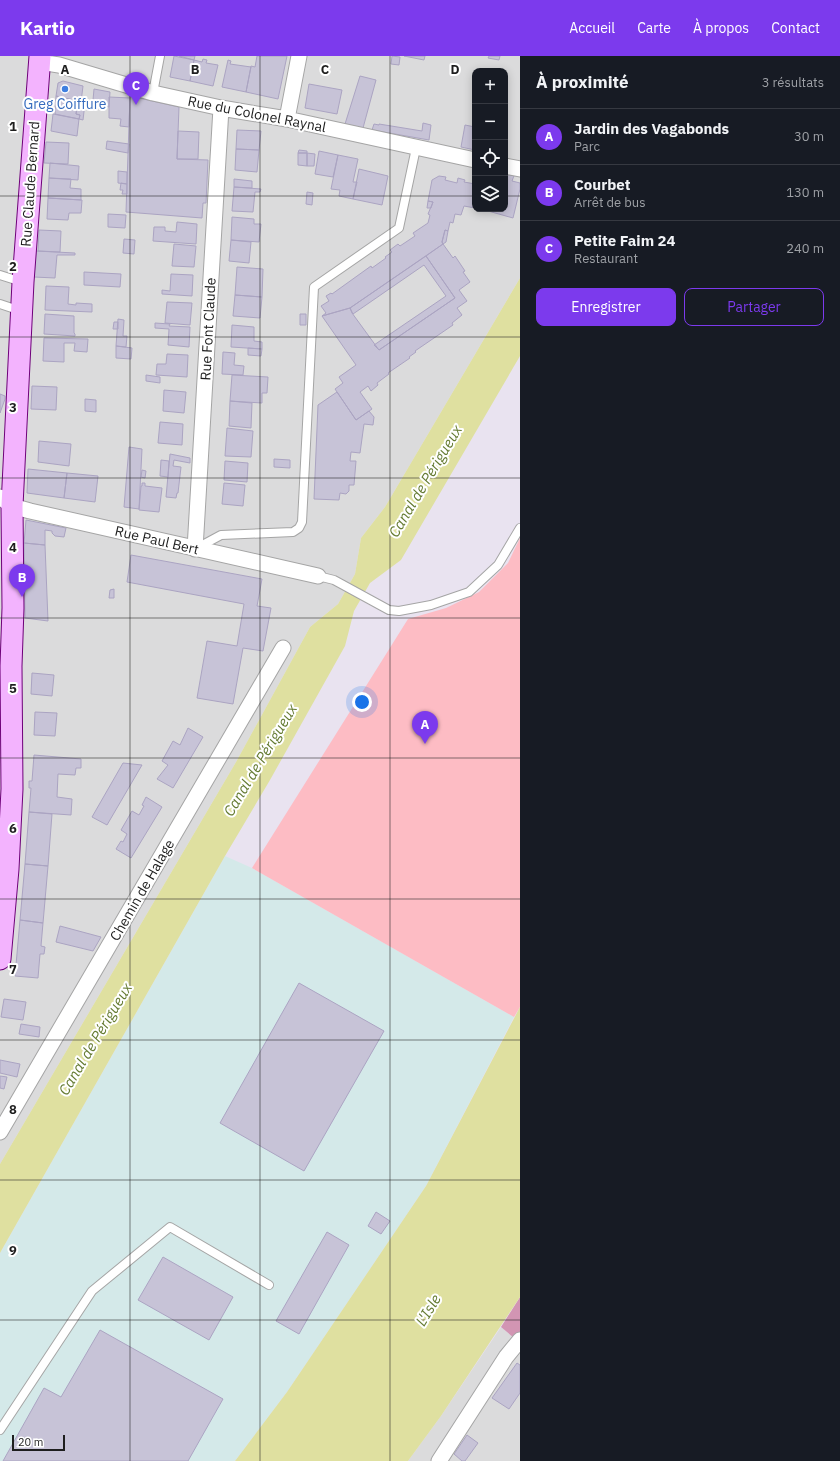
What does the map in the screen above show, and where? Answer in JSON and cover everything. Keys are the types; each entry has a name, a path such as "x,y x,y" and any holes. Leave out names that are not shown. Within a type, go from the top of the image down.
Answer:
{"main road":[{"name":"Rue Claude Bernard","path":"0,959 12,820 12,789 6,666 13,608 6,501 22,311 40,59"}],"street":[{"path":"287,119 300,56"},
{"name":"Rue du Colonel Raynal","path":"40,59 59,66 153,93 221,108 287,119 472,159"},
{"name":"Rue Font Claude","path":"195,549 221,108"},
{"path":"508,167 520,169"},
{"name":"Rue Paul Bert","path":"6,501 195,549 318,576"},
{"name":"Chemin de Halage","path":"0,1132 283,648"},
{"path":"439,1461 506,1356 520,1340"}],"lane":[{"path":"153,93 160,56"},
{"path":"195,549 221,535 293,532 299,528 302,522 314,287 399,228 416,148"},
{"path":"0,275 23,282"},
{"path":"0,304 22,311"},
{"path":"318,576 334,580 389,610 399,611 432,605 469,592 498,565 520,528"},
{"path":"0,1430 92,1291 170,1227 269,1285"}],"shaded area":[{"path":"0,56 520,56 520,278 385,507 361,538 355,574 338,604 310,627 236,762 0,1164"},
{"path":"520,538 520,1007 514,1017 252,868 408,619 446,608 479,592 508,563"},
{"path":"225,856 252,868 514,1017 426,1186 287,1392 235,1461 0,1461 0,1253"},
{"path":"520,1297 520,1343 501,1327"},
{"path":"501,1327 520,1343 520,1461 408,1461 441,1416"}],"water":[{"name":"Canal de Périgueux","path":"520,278 520,356 401,560 370,583 354,611 345,646 0,1253 0,1164 236,762 310,627 338,604 355,574 361,538 385,507"},
{"name":"L'Isle","path":"520,1007 520,1297 441,1416 408,1461 235,1461 287,1392 426,1186"}],"building":[{"path":"174,56 194,60 190,81 170,77"},
{"path":"179,56 195,56 194,60"},
{"path":"257,56 287,56 278,99 246,92 251,66 255,67"},
{"path":"392,56 400,57 399,65 391,64"},
{"path":"404,56 425,56 424,60"},
{"path":"489,56 500,56 499,60 488,58"},
{"path":"203,59 207,60 206,63 218,65 213,86 190,81 194,60 202,62"},
{"path":"228,60 231,61 230,64 251,67 246,92 222,87"},
{"path":"360,76 376,80 363,128 345,124"},
{"path":"63,81 83,86 81,102 56,96 58,83"},
{"path":"309,84 342,90 337,114 305,108"},
{"path":"94,89 110,92 109,107 90,104 91,100 93,100"},
{"path":"56,96 78,101 76,114 80,115 79,119 55,114"},
{"path":"130,96 179,107 177,159 208,160 206,203 203,203 202,218 126,212"},
{"path":"109,97 130,98 129,127 120,126 121,119 109,118"},
{"path":"78,101 85,103 83,120 79,119 80,115 76,114"},
{"path":"53,114 79,119 77,136 51,131"},
{"path":"423,123 431,125 429,140 372,130 374,124 379,124 422,131"},
{"path":"465,125 472,126 472,149 461,147"},
{"path":"237,130 261,131 259,150 236,149"},
{"path":"178,131 199,132 198,159 177,159"},
{"path":"107,141 129,144 128,153 106,149"},
{"path":"46,142 69,143 68,164 44,163"},
{"path":"236,149 259,150 257,172 235,170"},
{"path":"299,150 307,151 307,153 298,153"},
{"path":"319,151 338,155 333,177 315,174"},
{"path":"298,153 307,153 307,166 298,165"},
{"path":"307,153 315,154 314,166 307,166"},
{"path":"338,155 358,159 353,182 357,182 353,199 339,196 340,190 331,189"},
{"path":"50,163 79,166 78,180 49,178"},
{"path":"359,169 388,176 382,205 353,199"},
{"path":"118,171 127,172 127,184 118,183"},
{"path":"508,172 515,173 512,181 520,183 513,218 492,212 508,212"},
{"path":"439,176 446,177 445,180 457,183 458,178 465,180 464,182 472,183 472,207 464,206 461,215 455,214 453,223 450,222 448,231 445,230 442,242 443,244 350,308 322,316 326,313 321,306 329,301 326,296 331,293 332,294 371,266 372,268 386,258 385,257 392,252 390,250 398,244 400,246 415,236 413,233 428,223 430,215 428,214 433,202 428,201 432,180"},
{"path":"49,178 71,179 70,188 81,189 81,200 48,198"},
{"path":"234,179 252,181 252,188 234,187"},
{"path":"121,183 127,184 127,194 122,194 123,190 120,190"},
{"path":"234,187 261,189 260,192 255,192 253,212 232,211"},
{"path":"307,192 313,193 312,205 306,204"},
{"path":"48,198 82,200 81,213 69,213 68,220 47,219"},
{"path":"428,201 433,202 431,208 427,208"},
{"path":"108,214 126,215 125,228 108,227"},
{"path":"232,217 254,219 254,224 261,224 259,242 231,240"},
{"path":"177,222 197,224 196,244 153,241 154,227 165,227 165,231 176,232"},
{"path":"39,230 61,231 60,252 38,251"},
{"path":"445,230 448,231 446,242 443,244 442,242"},
{"path":"124,239 135,240 134,254 123,253"},
{"path":"231,240 251,242 249,263 229,261"},
{"path":"174,244 196,246 194,267 172,266"},
{"path":"443,244 453,258 455,256 470,282 459,290 467,301 457,308 462,315 452,323 453,325 415,351 416,352 409,357 410,358 388,373 389,374 377,383 378,385 371,391 368,386 360,392 372,409 356,420 335,389 343,383 339,377 356,365 322,316 350,308 379,350 455,298 426,256"},
{"path":"36,251 75,253 75,255 57,255 55,278 34,277"},
{"path":"426,256 455,298 379,350 374,345 446,296 424,265 353,314 350,308"},
{"path":"237,267 263,269 262,297 235,295"},
{"path":"84,272 121,274 120,287 84,285"},
{"path":"171,274 193,275 192,296 162,294 162,290 170,291"},
{"path":"46,286 69,287 68,304 92,304 92,312 45,310"},
{"path":"235,295 262,297 260,318 233,316"},
{"path":"167,302 192,303 190,325 165,323"},
{"path":"45,314 74,316 75,336 44,334"},
{"path":"300,314 306,314 306,325 300,325"},
{"path":"118,319 124,320 123,336 127,336 126,347 116,346"},
{"path":"114,322 118,322 118,329 113,329"},
{"path":"155,323 170,324 169,326 190,327 189,347 168,345 169,329 155,328"},
{"path":"232,325 254,327 254,341 262,342 262,349 231,347"},
{"path":"44,338 88,339 87,352 74,351 75,343 64,343 64,362 43,361"},
{"path":"116,346 132,348 131,359 116,358"},
{"path":"248,348 262,349 261,356 248,355"},
{"path":"223,352 235,353 234,365 244,366 243,375 222,374"},
{"path":"167,354 188,355 187,377 156,375 157,364 166,364"},
{"path":"146,375 160,377 160,383 146,381"},
{"path":"232,375 268,377 267,393 262,393 262,403 230,401"},
{"path":"32,386 57,387 56,410 31,409"},
{"path":"164,390 186,392 184,413 163,411"},
{"path":"337,392 356,420 369,411 374,417 373,425 364,424 360,453 351,452 350,461 356,461 354,485 349,485 349,491 346,494 340,493 339,500 314,499 318,405"},
{"path":"0,394 5,396 5,399 0,413"},
{"path":"85,399 96,400 96,412 85,411"},
{"path":"230,401 252,403 251,428 229,426"},
{"path":"160,422 183,424 182,445 158,443"},
{"path":"227,428 253,431 251,457 225,456"},
{"path":"39,441 71,444 69,466 38,462"},
{"path":"129,447 142,449 139,509 124,507"},
{"path":"170,454 190,458 190,463 174,460 173,466 181,467 176,498 166,497"},
{"path":"274,459 290,460 290,468 274,467"},
{"path":"161,460 169,461 168,477 160,476"},
{"path":"225,461 248,463 247,482 224,480"},
{"path":"28,469 67,473 64,498 27,493"},
{"path":"142,470 146,471 145,478 141,477"},
{"path":"67,473 98,476 95,502 64,498"},
{"path":"142,483 145,483 145,486 162,488 159,512 139,510"},
{"path":"224,483 245,485 243,506 222,504"},
{"path":"26,520 66,528 64,537 55,536 52,531 45,530 45,545 24,543"},
{"path":"24,543 45,545 48,621 25,618"},
{"path":"131,555 262,579 257,606 271,608 263,651 243,648 233,704 197,698 207,641 237,646 244,604 127,582"},
{"path":"114,589 114,598 109,598 110,590"},
{"path":"32,673 54,675 52,696 31,694"},
{"path":"35,712 57,713 55,736 34,735"},
{"path":"188,728 203,737 173,788 157,779 168,765 162,761 173,741 180,745"},
{"path":"34,755 81,759 81,768 76,768 75,775 58,774 57,797 72,799 71,815 29,812 31,788 29,788 29,781 32,781"},
{"path":"123,763 142,765 107,825 92,817"},
{"path":"146,797 162,807 131,858 116,849 121,841 123,842 127,834 121,830 132,811 139,815 144,806 142,805"},
{"path":"29,812 52,814 48,866 25,864"},
{"path":"25,864 48,866 43,923 20,920"},
{"path":"20,920 43,923 41,946 45,947 44,954 40,954 38,978 15,976"},
{"path":"60,926 101,937 93,951 56,942"},
{"path":"299,983 384,1031 304,1171 220,1123"},
{"path":"4,999 26,1002 23,1020 1,1017"},
{"path":"21,1024 40,1027 39,1037 19,1034"},
{"path":"0,1060 20,1064 17,1077 0,1073"},
{"path":"0,1076 7,1077 4,1089 0,1088"},
{"path":"376,1212 390,1221 381,1234 368,1226"},
{"path":"327,1232 349,1245 299,1334 276,1321"},
{"path":"163,1257 233,1297 209,1340 138,1300"},
{"path":"100,1330 223,1399 188,1461 3,1461 44,1388 61,1397"},
{"path":"517,1363 520,1365 520,1393 509,1409 492,1398"},
{"path":"467,1435 478,1443 465,1461 462,1461 454,1454"}],"place":[{"name":"Greg Coiffure","path":"65,89"},
{"name":"Petite Faim 24","path":"136,105"},
{"name":"Courbet","path":"22,597"},
{"name":"Jardin des Vagabonds","path":"425,744"}]}
